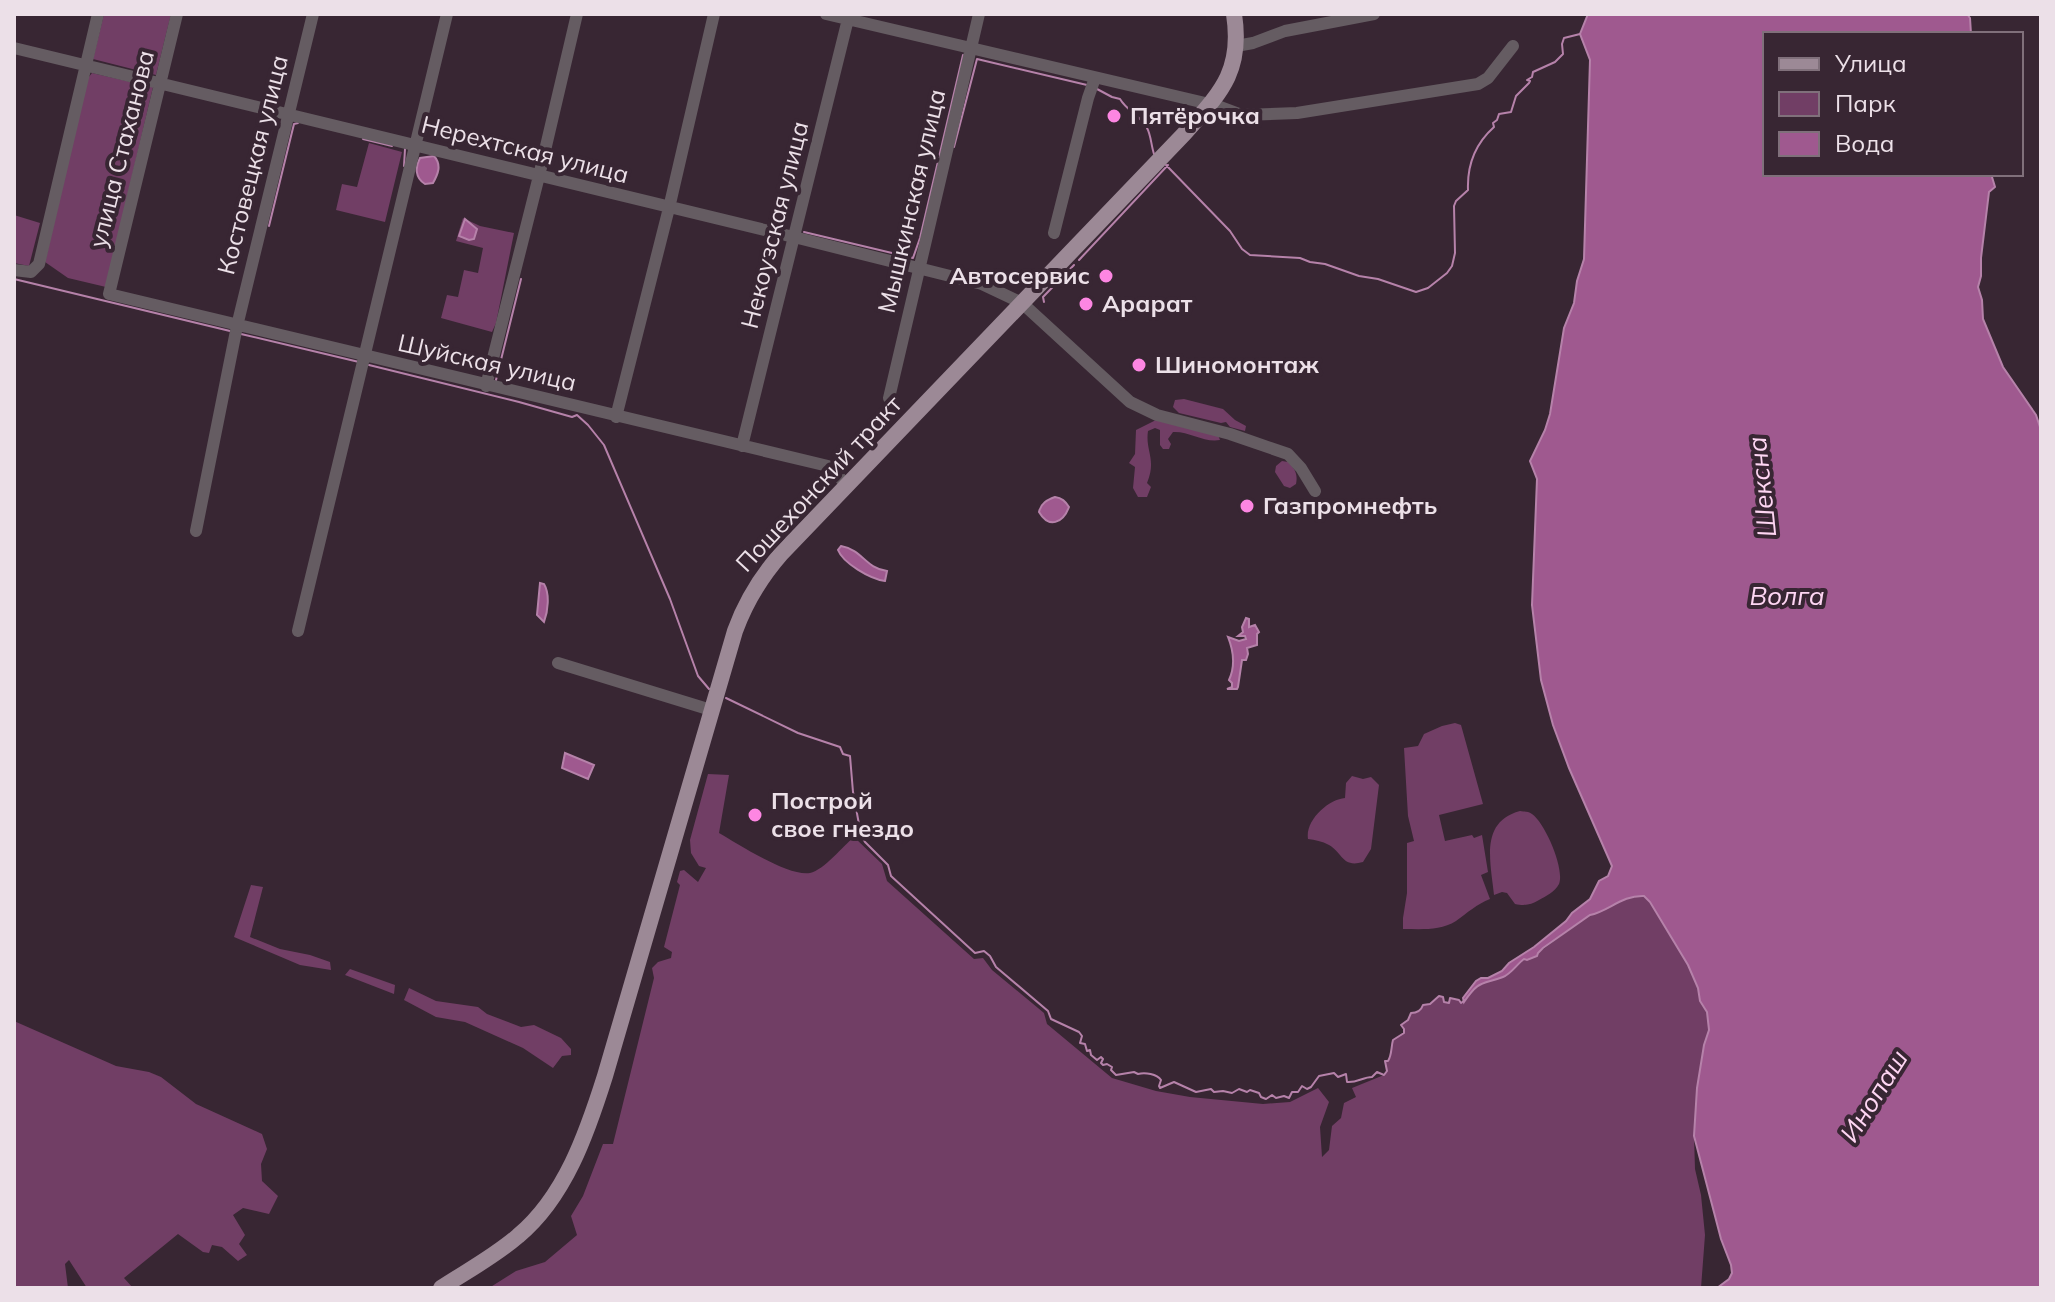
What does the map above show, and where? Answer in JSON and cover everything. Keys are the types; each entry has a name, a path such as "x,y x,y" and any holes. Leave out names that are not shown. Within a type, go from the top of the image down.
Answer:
{"main road":[{"path":"1234,14 1236,46"},
{"name":"Пошехонский тракт","path":"441,1288 511,1242 541,1213 574,1159 596,1106 711,710 748,598 781,554 1184,134 1210,104 1230,73 1236,46"}],"street":[{"path":"14,270 35,270 41,259 98,14"},
{"name":"улица Стаханова","path":"109,294 177,14"},
{"name":"Костовецкая улица","path":"196,531 236,330 313,14"},
{"path":"298,631 447,14"},
{"path":"486,386 577,14"},
{"path":"616,417 714,14"},
{"path":"826,14 1210,104 1242,115 1285,114 1478,84 1488,78 1513,46"},
{"name":"Мышкинская улица","path":"889,398 979,14"},
{"path":"1236,46 1285,31 1374,14"},
{"name":"Некоузская улица","path":"742,446 849,17"},
{"name":"Нерехтская улица","path":"14,48 982,284 1022,303 1130,402 1157,415 1230,434 1288,454 1315,491"},
{"path":"1054,233 1095,78"},
{"name":"Шуйская улица","path":"109,294 236,330 363,361 486,386 828,466 848,486"},
{"path":"558,663 711,710"}],"green space":[{"path":"104,14 171,14 156,75 93,59"},
{"path":"92,73 153,87 106,287 68,278 45,262 88,78"},
{"path":"369,143 402,152 385,222 336,210 342,184 357,187"},
{"path":"14,215 40,223 29,266 14,263"},
{"path":"463,218 480,226 514,233 492,332 441,318 447,295 458,297 464,270 478,273 483,248 456,241"},
{"path":"1184,399 1223,409 1246,426 1245,431 1230,427 1226,422 1179,413 1173,407 1175,400"},
{"path":"1156,420 1218,435 1220,440 1173,432 1168,439 1171,444 1169,449 1163,449 1160,430 1155,428 1148,431 1151,468 1147,483 1151,487 1147,497 1138,497 1133,488 1135,467 1129,463 1135,454 1136,430"},
{"path":"1282,461 1288,462 1296,474 1296,484 1290,488 1284,486 1275,472"},
{"path":"1455,723 1461,725 1483,804 1439,815 1445,841 1482,835 1488,872 1481,875 1490,899 1444,926 1403,929 1407,843 1414,841 1408,816 1404,748 1418,746 1424,734"},
{"path":"708,774 729,775 719,833 764,859 801,873 810,873 821,867 854,837 882,864 887,881 974,959 983,958 992,970 1044,1013 1047,1024 1112,1078 1190,1097 1263,1104 1290,1102 1318,1088 1329,1102 1320,1127 1322,1157 1329,1150 1332,1126 1341,1118 1344,1103 1356,1097 1352,1088 1384,1075 1387,1071 1385,1061 1389,1059 1393,1040 1404,1033 1401,1025 1411,1013 1439,996 1443,997 1444,1002 1449,1002 1450,998 1464,1002 1474,987 1510,973 1514,965 1538,953 1590,915 1617,902 1644,896 1688,965 1709,1020 1697,1088 1694,1136 1695,1169 1705,1235 1701,1288 489,1288 516,1271 545,1262 577,1235 571,1216 583,1196 603,1144 613,1144 654,978 652,968 658,962 671,958 672,952 664,947 680,885 677,882 680,871 684,870 698,882 706,868 699,866 691,853 690,840"},
{"path":"1352,776 1363,779 1371,777 1379,785 1371,849 1363,862 1356,863 1347,861 1326,844 1308,839 1314,818 1325,806 1345,798 1346,783"},
{"path":"1520,811 1532,814 1543,827 1557,858 1560,877 1553,892 1525,905 1515,904 1507,893 1494,895 1490,857 1490,845 1498,824"},
{"path":"251,885 263,887 250,937 280,949 330,962 331,970 300,965 234,937"},
{"path":"350,969 395,985 394,994 345,975"},
{"path":"409,988 436,1001 478,1007 487,1014 521,1027 534,1025 561,1038 571,1049 571,1055 562,1056 553,1068 523,1048 465,1022 436,1017 404,1000"},
{"path":"14,1021 116,1066 161,1077 196,1104 262,1134 267,1149 261,1164 262,1181 278,1196 269,1214 243,1208 233,1215 245,1235 239,1244 247,1255 238,1261 222,1247 212,1245 209,1253 203,1252 178,1234 124,1278 133,1288 87,1288 69,1260 65,1264 68,1288 14,1288"}],"water":[{"name":"Волга","path":"1588,14 1967,14 1970,18 1971,32 1763,32 1763,176 1992,176 1995,187 1989,192 1978,287 1983,319 2003,367 2036,415 2041,430 2041,1288 1717,1288 1729,1279 1731,1265 1721,1239 1694,1136 1697,1088 1709,1030 1707,1012 1688,965 1644,896 1629,898 1590,915 1543,948 1537,956 1524,959 1506,976 1477,987 1464,1002 1463,998 1476,981 1502,971 1590,899 1599,881 1608,876 1612,866 1553,725 1541,680 1532,605 1537,479 1530,461 1550,414 1564,328 1574,303 1584,259 1590,60 1580,34"},
{"path":"434,156 439,166 438,173 433,183 425,184 418,176 418,161"},
{"path":"465,219 477,229 474,239 459,236"},
{"path":"1055,497 1069,507 1060,520 1051,522 1039,512 1045,502"},
{"path":"841,546 887,571 885,581 851,565 838,550"},
{"path":"540,583 544,584 548,598 544,622 537,615"},
{"path":"1246,618 1249,619 1249,627 1255,625 1259,632 1257,645 1247,648 1237,689 1227,689 1232,687 1229,680 1233,665 1228,637 1239,641 1246,639 1245,636 1238,636 1243,632"},
{"path":"565,753 594,765 588,779 562,768"}],"waterway":[{"path":"1166,165 1250,255 1300,258 1416,292 1428,288 1452,266 1455,253 1454,206 1468,190 1471,164 1482,140 1494,127 1499,114 1511,112 1516,96 1529,83 1527,80 1533,72 1555,62 1563,54 1564,38 1580,34"},
{"path":"804,232 913,258 963,55"},
{"path":"954,147 977,59 1087,85"},
{"path":"1097,89 1120,99 1141,120 1148,131 1154,154"},
{"path":"269,226 294,124 298,123"},
{"path":"363,139 392,146"},
{"path":"404,166 405,149"},
{"path":"1079,260 1168,165"},
{"path":"1044,302 1043,297 1074,265"},
{"path":"14,279 230,331"},
{"path":"496,380 521,279"},
{"path":"241,334 359,362"},
{"path":"369,365 572,417 577,415 588,425 604,445 670,599 698,676 709,689"},
{"path":"726,698 798,733 840,747 843,754 850,756 861,835 888,865 891,876 975,953 984,951 990,956 996,967 1048,1011 1051,1019 1079,1032 1082,1036 1080,1043 1085,1044 1087,1051 1090,1050 1097,1060 1101,1057 1101,1063 1112,1067 1116,1075 1134,1072 1154,1075 1161,1080 1160,1088 1174,1082 1196,1092 1211,1089 1232,1093 1239,1089 1259,1093 1266,1099 1272,1095 1289,1098 1302,1086 1307,1089 1311,1087 1319,1076 1334,1073 1338,1077 1346,1074 1347,1082 1351,1082 1372,1077 1377,1072 1384,1075 1387,1071 1385,1061 1389,1059 1393,1040 1404,1033 1401,1025 1411,1013 1439,996 1449,1003 1450,998 1461,1003 1465,1000"}],"place":[{"name":"Пятёрочка","path":"1114,116"},
{"name":"Автосервис","path":"1106,276"},
{"name":"Арарат","path":"1086,304"},
{"name":"Шиномонтаж","path":"1139,365"},
{"name":"Газпромнефть","path":"1247,506"},
{"name":"Построй свое гнездо","path":"755,815"}],"water label":[{"name":"Шексна","path":"1762,487"},
{"name":"Инопаш","path":"1874,1096"}]}
